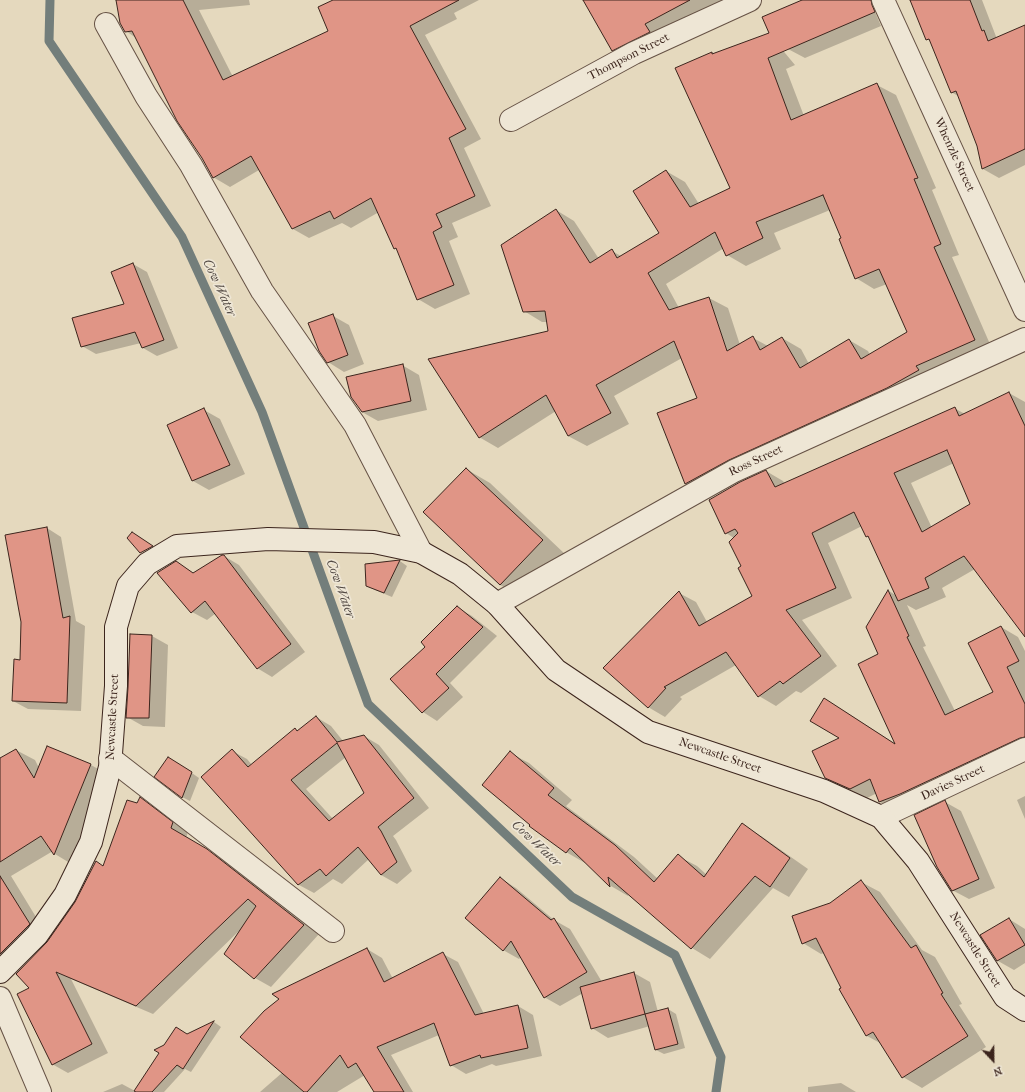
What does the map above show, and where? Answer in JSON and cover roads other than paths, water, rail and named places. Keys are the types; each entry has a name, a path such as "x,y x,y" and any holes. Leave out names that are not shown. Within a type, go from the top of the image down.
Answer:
{"street":[{"name":"Thompson Street","path":"511,120 634,53 750,0"},
{"name":"Whenzle Street","path":"883,0 1025,310"},
{"path":"106,24 146,96 191,165 262,290 355,425 421,552"},
{"name":"Ross Street","path":"497,604 734,471 1025,339"},
{"name":"Newcastle Street","path":"0,972 37,935 64,895 91,842 110,767 116,686 116,627 128,586 146,564 177,546 268,539 374,542 421,552 460,574 497,604 556,670 648,732 824,790 881,817 918,860 1005,997 1025,1010"},
{"name":"Davies Street","path":"881,817 1025,749"},
{"path":"110,758 333,931"},
{"path":"0,998 40,1092"}],"waterway":[{"name":"Cow Water","path":"50,0 49,41 182,237 262,412 368,704 572,897 675,955 721,1057 716,1092"}]}
